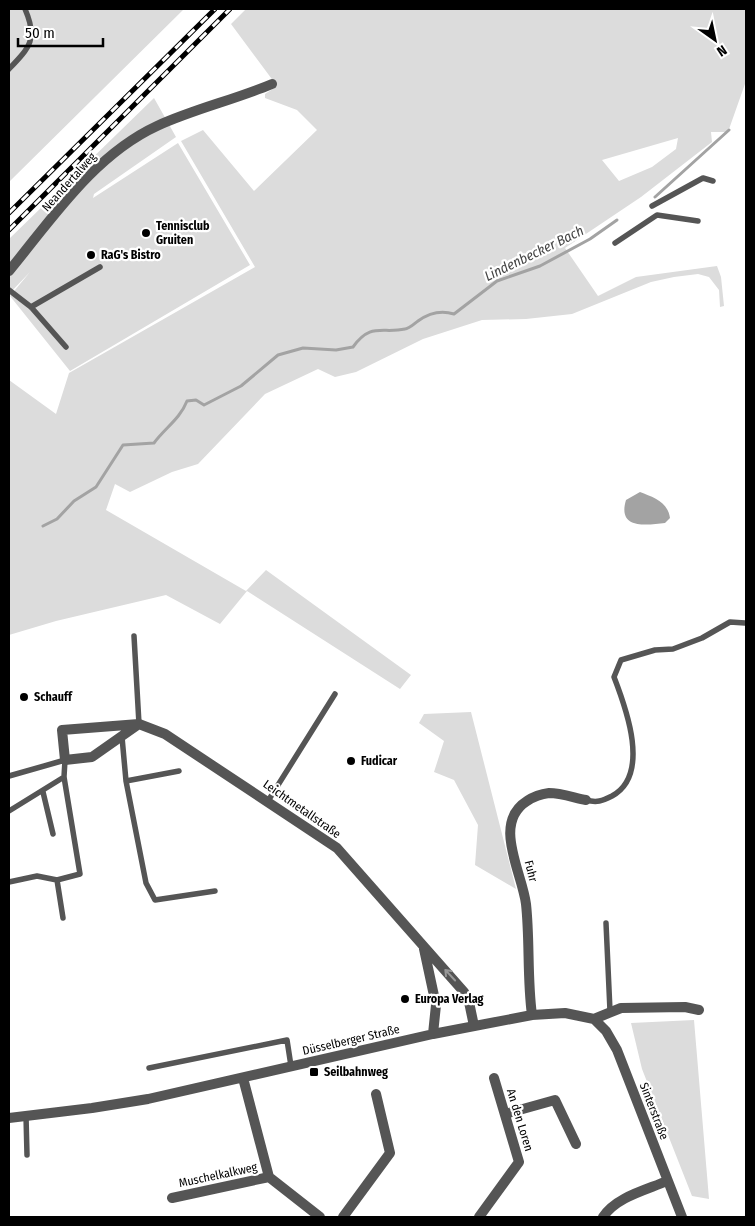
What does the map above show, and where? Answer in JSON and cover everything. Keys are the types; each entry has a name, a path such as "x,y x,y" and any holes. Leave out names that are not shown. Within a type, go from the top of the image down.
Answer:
{"street":[{"name":"Neandertalweg","path":"9,271 95,170 135,138 176,118 235,100 272,84"},
{"path":"65,760 92,757 139,724"},
{"name":"Leichtmetallstraße","path":"65,760 62,730 139,724 165,734 336,848 464,992 469,1002 474,1026"},
{"name":"Fuhr","path":"532,1015 528,983 526,903 510,837 511,822 514,813 524,803 542,794 549,793 586,800"},
{"name":"Leichtmetallstraße","path":"424,948 436,1005 432,1034"},
{"path":"594,1019 620,1008 685,1007 699,1010"},
{"name":"Düsselberger Straße","path":"9,1118 148,1099 432,1034 532,1015 565,1013 594,1019"},
{"name":"Sinterstraße","path":"594,1019 606,1031 617,1050 682,1217"},
{"path":"243,1078 269,1177 320,1217"},
{"name":"An den Loren","path":"479,1217 519,1162 494,1078"},
{"path":"343,1217 390,1153 376,1094"},
{"path":"505,1114 555,1100 576,1144"},
{"name":"Muschelkalkweg","path":"172,1198 269,1177"},
{"path":"603,1217 608,1209 617,1203 667,1181"}],"lane":[{"path":"9,68 25,53 32,40 32,24 25,9"},
{"path":"652,206 703,178 713,181"},
{"path":"615,242 657,215 698,221"},
{"path":"31,307 100,267"},
{"path":"9,290 31,307 66,347"},
{"path":"586,800 600,802 618,793 627,780 632,759 632,735 614,677 621,660 655,650 673,649 702,638 730,622 745,622"},
{"path":"134,636 139,724"},
{"path":"268,801 335,694"},
{"path":"122,737 126,781 146,883 156,900 215,891"},
{"path":"9,776 65,760"},
{"name":"Leichtmetallstraße","path":"57,880 80,874 64,777 65,760"},
{"path":"126,781 179,771"},
{"path":"9,811 64,777"},
{"path":"42,792 53,834"},
{"path":"9,882 38,876 57,880 63,918"},
{"path":"606,923 610,1011"},
{"path":"148,1068 287,1040 291,1066"},
{"path":"26,1116 27,1155"}],"shaded area":[{"path":"9,9 184,9 9,182"},
{"path":"246,9 746,9 746,81 728,132 711,132 712,142 641,197 565,248 598,296 636,277 717,266 721,277 724,306 720,307 719,290 709,277 698,274 651,282 572,314 526,319 482,320 423,339 356,372 335,377 318,369 265,394 198,464 172,472 130,492 115,484 106,510 246,591 266,570 411,675 400,689 247,591 220,624 166,595 56,621 9,635 9,380 56,414 69,373 255,267 181,141 203,130 254,191 317,130 297,110 265,98 265,94 277,86 231,24","holes":["678,138 676,149 652,167 619,181 602,160"]},
{"name":"Tennisclub Gruiten","path":"154,98 176,137 94,194 93,198 178,143 250,265 70,371 10,296 30,272 9,294 9,239"},
{"path":"640,492 663,504 669,512 670,518 665,523 635,524 626,517 624,510 626,500"},
{"path":"471,712 516,889 475,865 478,825 454,780 434,772 444,741 419,723 424,714"},
{"path":"694,1020 709,1199 692,1196 642,1069 631,1023"}],"waterway":[{"name":"Lindenbecker Bach","path":"655,197 729,130"},
{"name":"Lindenbecker Bach","path":"43,526 57,519 74,501 96,487 123,445 154,443 176,418 187,401 196,400 204,405 241,386 278,355 303,348 336,350 353,347 365,334 377,330 407,329 431,314 444,312 454,314 497,281 540,266 590,239 617,220"}],"railway":[{"path":"9,213 215,9"},
{"path":"9,230 230,9"}],"place":[{"name":"Tennisclub Gruiten","path":"146,233"},
{"name":"RaG's Bistro","path":"91,255"},
{"name":"Schauff","path":"24,697"},
{"name":"Fudicar","path":"351,761"},
{"name":"Europa Verlag","path":"405,999"},
{"name":"Seilbahnweg","path":"314,1072"}]}
